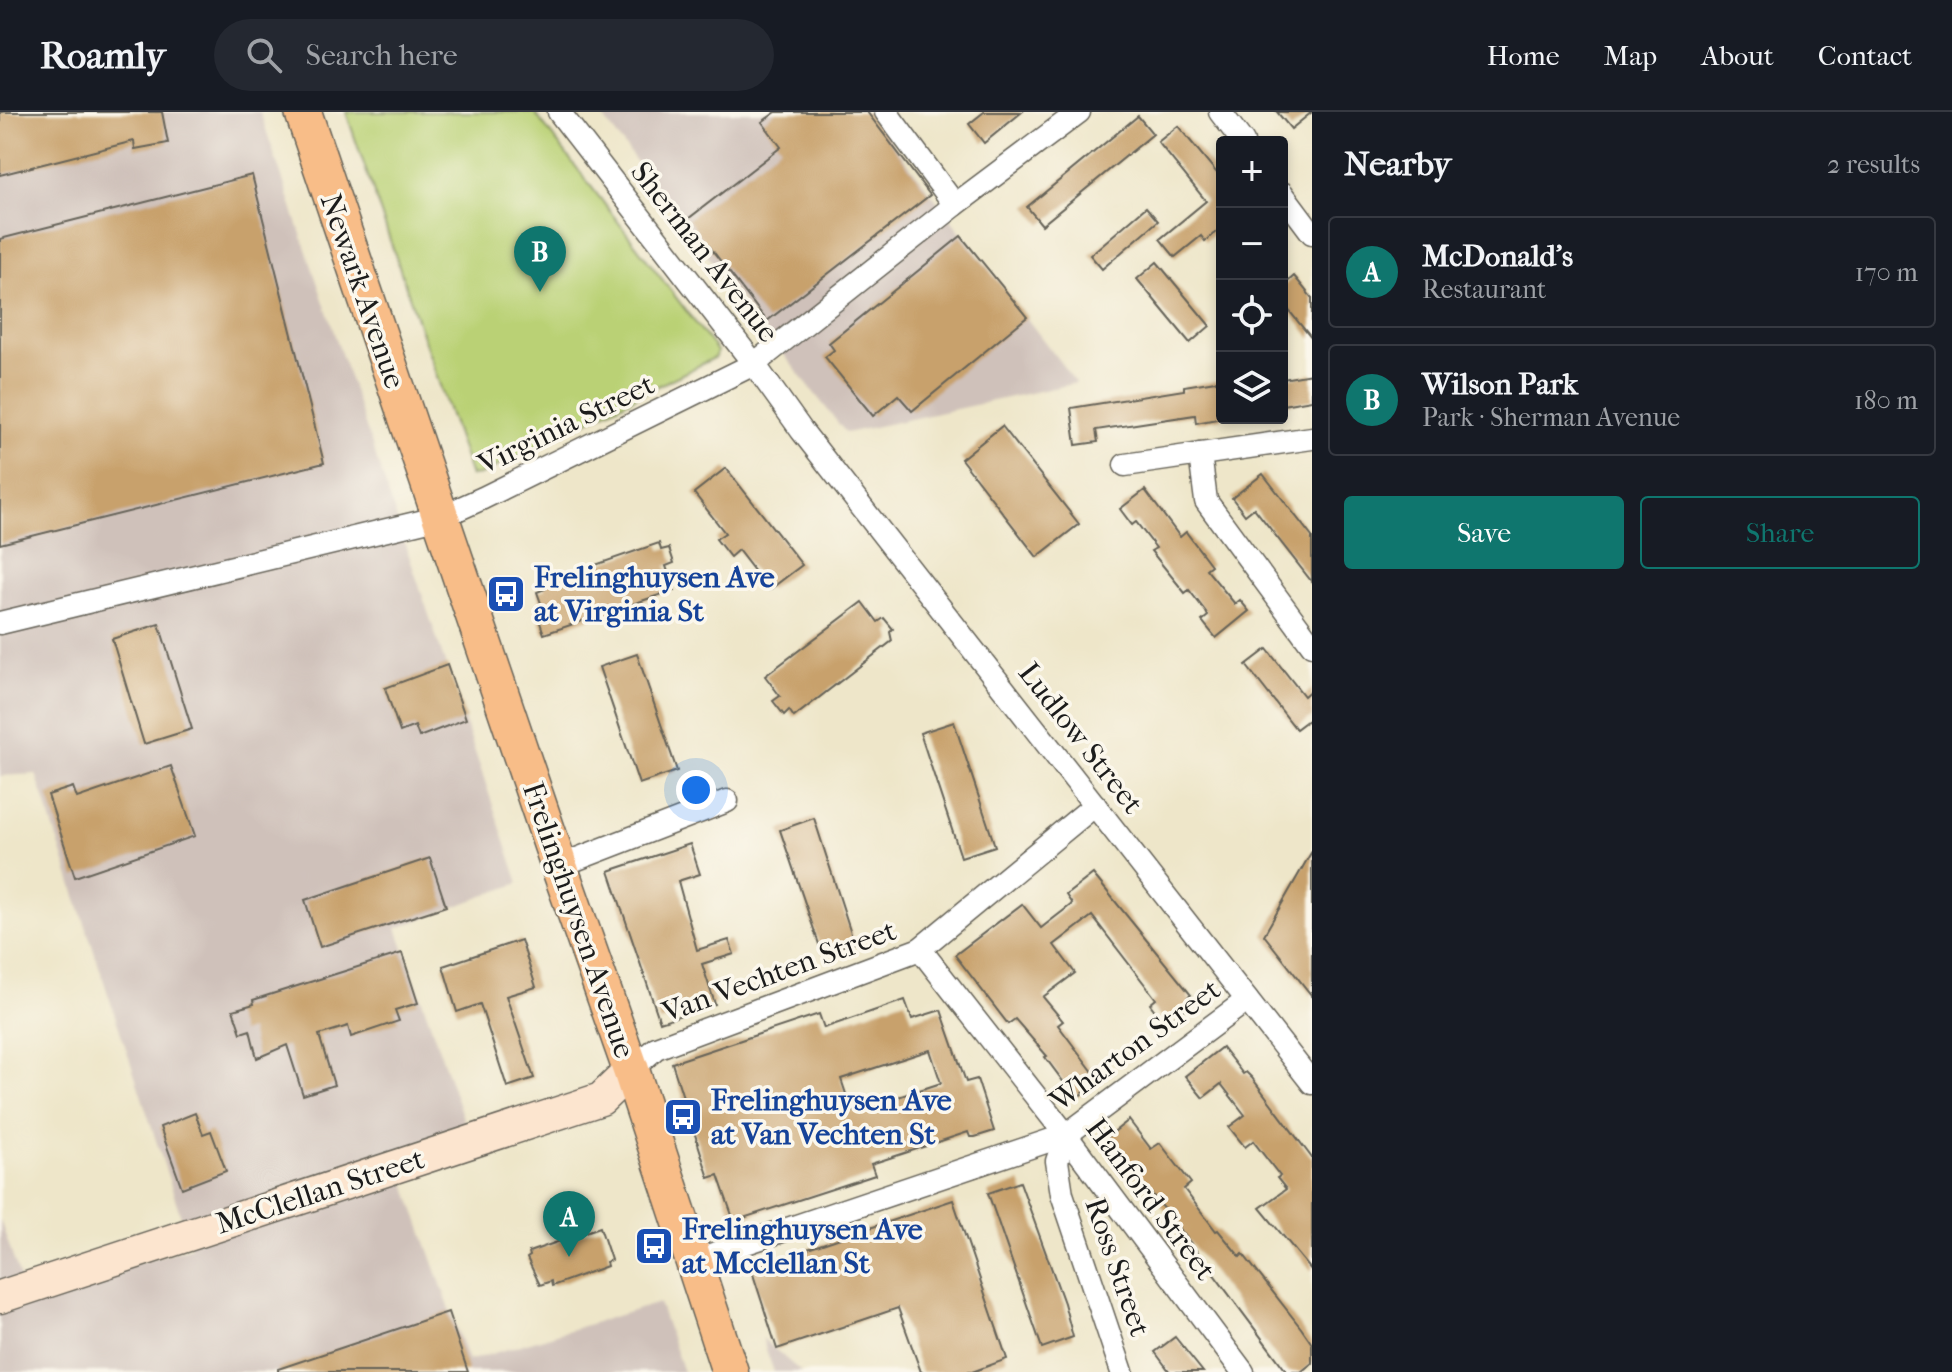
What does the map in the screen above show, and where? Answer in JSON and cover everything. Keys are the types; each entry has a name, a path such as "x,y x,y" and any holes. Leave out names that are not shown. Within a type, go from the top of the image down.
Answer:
{"main road":[{"name":"Newark Avenue","path":"303,112 423,469"},
{"name":"Frelinghuysen Avenue","path":"423,469 631,1070 730,1372"},
{"name":"McClellan Street","path":"0,1297 601,1099 631,1070"}],"street":[{"name":"Sherman Avenue","path":"559,112 754,364 802,431"},
{"path":"886,112 955,205"},
{"name":"Virginia Street","path":"0,623 441,517 754,364 955,205 1079,112"},
{"path":"1220,112 1238,136"},
{"path":"1288,201 1312,233"},
{"name":"Ludlow Street","path":"802,431 1312,1083"},
{"path":"1125,465 1312,438"},
{"path":"1200,454 1206,501 1312,645"},
{"path":"559,866 727,801"},
{"name":"Van Vechten Street","path":"631,1070 656,1048 920,949 1095,805"},
{"name":"Hanford Street","path":"920,949 1066,1135 1243,1372"},
{"name":"Wharton Street","path":"693,1261 1066,1135 1247,1000"},
{"name":"Ross Street","path":"1066,1135 1057,1161 1062,1194 1122,1372"}],"shaded area":[{"path":"0,112 260,112 519,883 397,928 471,1141 400,1168 468,1361 659,1303 683,1372 0,1372 0,1220 26,1295 191,1247 36,774 0,776"},
{"path":"599,112 869,112 1076,383 846,433"},
{"path":"762,1338 801,1372 774,1372"}],"green space":[{"path":"346,112 534,112 717,351 716,357 480,475 471,476"}],"building":[{"path":"0,112 162,112 168,143 135,149 134,141 0,175"},
{"path":"776,112 867,112 930,195 767,321 688,219 781,147 762,122"},
{"path":"984,112 1022,112 984,143 969,124"},
{"path":"1277,112 1312,112 1291,129"},
{"path":"1138,116 1153,134 1042,225 1027,207"},
{"path":"1178,126 1216,172 1216,232 1205,241 1201,236 1175,257 1160,239 1206,201 1158,142"},
{"path":"252,175 324,463 0,544 0,239"},
{"path":"1146,207 1158,221 1102,269 1090,255"},
{"path":"961,236 1027,317 912,411 898,395 873,416 825,357 834,350 829,343"},
{"path":"1157,262 1210,326 1190,343 1137,279"},
{"path":"1294,276 1312,298 1312,339 1288,309 1288,282"},
{"path":"1312,374 1312,400 1288,404 1288,378"},
{"path":"1216,381 1216,419 1196,423 1195,415 1096,430 1098,442 1076,445 1071,408 1184,390 1184,386"},
{"path":"1002,426 1079,524 1037,557 961,459"},
{"path":"726,468 802,565 769,590 738,550 730,557 716,539 725,533 694,493"},
{"path":"1263,474 1312,537 1312,582 1254,508 1245,515 1232,498"},
{"path":"1145,490 1180,537 1186,532 1211,565 1206,569 1235,604 1240,600 1249,611 1216,638 1202,621 1208,616 1206,612 1189,590 1185,593 1151,551 1156,548 1136,522 1132,525 1120,509"},
{"path":"659,543 661,550 669,548 674,563 666,566 674,590 544,634 535,608 542,606 537,592 545,589 543,583"},
{"path":"863,602 878,622 884,618 893,629 890,632 892,641 794,717 789,710 784,715 773,701 780,696 765,676"},
{"path":"159,624 192,729 144,744 112,639"},
{"path":"1267,649 1304,696 1312,689 1312,717 1296,729 1246,665"},
{"path":"637,654 677,771 639,784 599,667"},
{"path":"447,665 466,719 419,737 415,726 400,732 385,688"},
{"path":"954,722 995,846 961,857 920,733"},
{"path":"171,766 195,836 75,877 48,795 73,787 77,798"},
{"path":"814,818 854,942 822,953 780,830"},
{"path":"690,844 700,874 678,881 697,950 729,940 734,954 702,964 715,1004 660,1022 609,871"},
{"path":"1312,851 1312,996 1264,935"},
{"path":"430,858 446,906 320,947 305,900"},
{"path":"1093,874 1191,995 1188,997 1192,1003 1165,1024 1150,1004 1156,999 1092,916 1054,945 1075,973 1043,997 1063,1021 1058,1025 1099,1080 1078,1097 1015,1019 1008,1024 955,955 1022,904 1041,928 1072,904 1066,895"},
{"path":"521,940 536,987 506,996 534,1078 507,1087 480,1004 457,1012 443,966"},
{"path":"402,953 418,1003 395,1010 399,1021 351,1037 348,1026 319,1035 334,1085 303,1095 287,1045 257,1058 250,1030 241,1033 233,1010 254,1004 253,1000"},
{"path":"905,1000 912,1019 941,1010 966,1082 977,1079 994,1131 975,1137 970,1137 968,1132 871,1164 875,1175 734,1221 718,1175 709,1178 672,1063 819,1014 824,1028","holes":["930,1050 941,1083 852,1112 841,1079"]},
{"path":"1222,1047 1243,1074 1246,1072 1252,1078 1312,1158 1312,1271 1260,1208 1286,1189 1277,1178 1280,1176 1253,1141 1245,1147 1229,1127 1245,1115 1221,1084 1203,1098 1185,1076"},
{"path":"195,1113 203,1134 211,1131 226,1171 182,1188 160,1127"},
{"path":"1129,1120 1151,1149 1160,1143 1191,1183 1184,1189 1216,1231 1240,1257 1243,1254 1312,1344 1312,1363 1301,1372 1287,1372 1168,1213 1105,1139"},
{"path":"1020,1182 1064,1303 1073,1337 1042,1348 988,1193"},
{"path":"953,1200 1007,1359 972,1372 921,1372 898,1308 777,1349 751,1268"},
{"path":"600,1227 611,1260 606,1262 607,1266 552,1286 551,1281 540,1285 527,1258 529,1252"},
{"path":"448,1312 468,1372 278,1372 278,1369"},
{"path":"1175,1337 1203,1372 1170,1372 1155,1352"}],"place":[{"name":"Wilson Park","path":"540,292"},
{"name":"Frelinghuysen Ave at Virginia St","path":"506,594"},
{"name":"Frelinghuysen Ave at Van Vechten St","path":"683,1117"},
{"name":"Frelinghuysen Ave at Mcclellan St","path":"654,1246"},
{"name":"McDonald's","path":"569,1257"}]}
